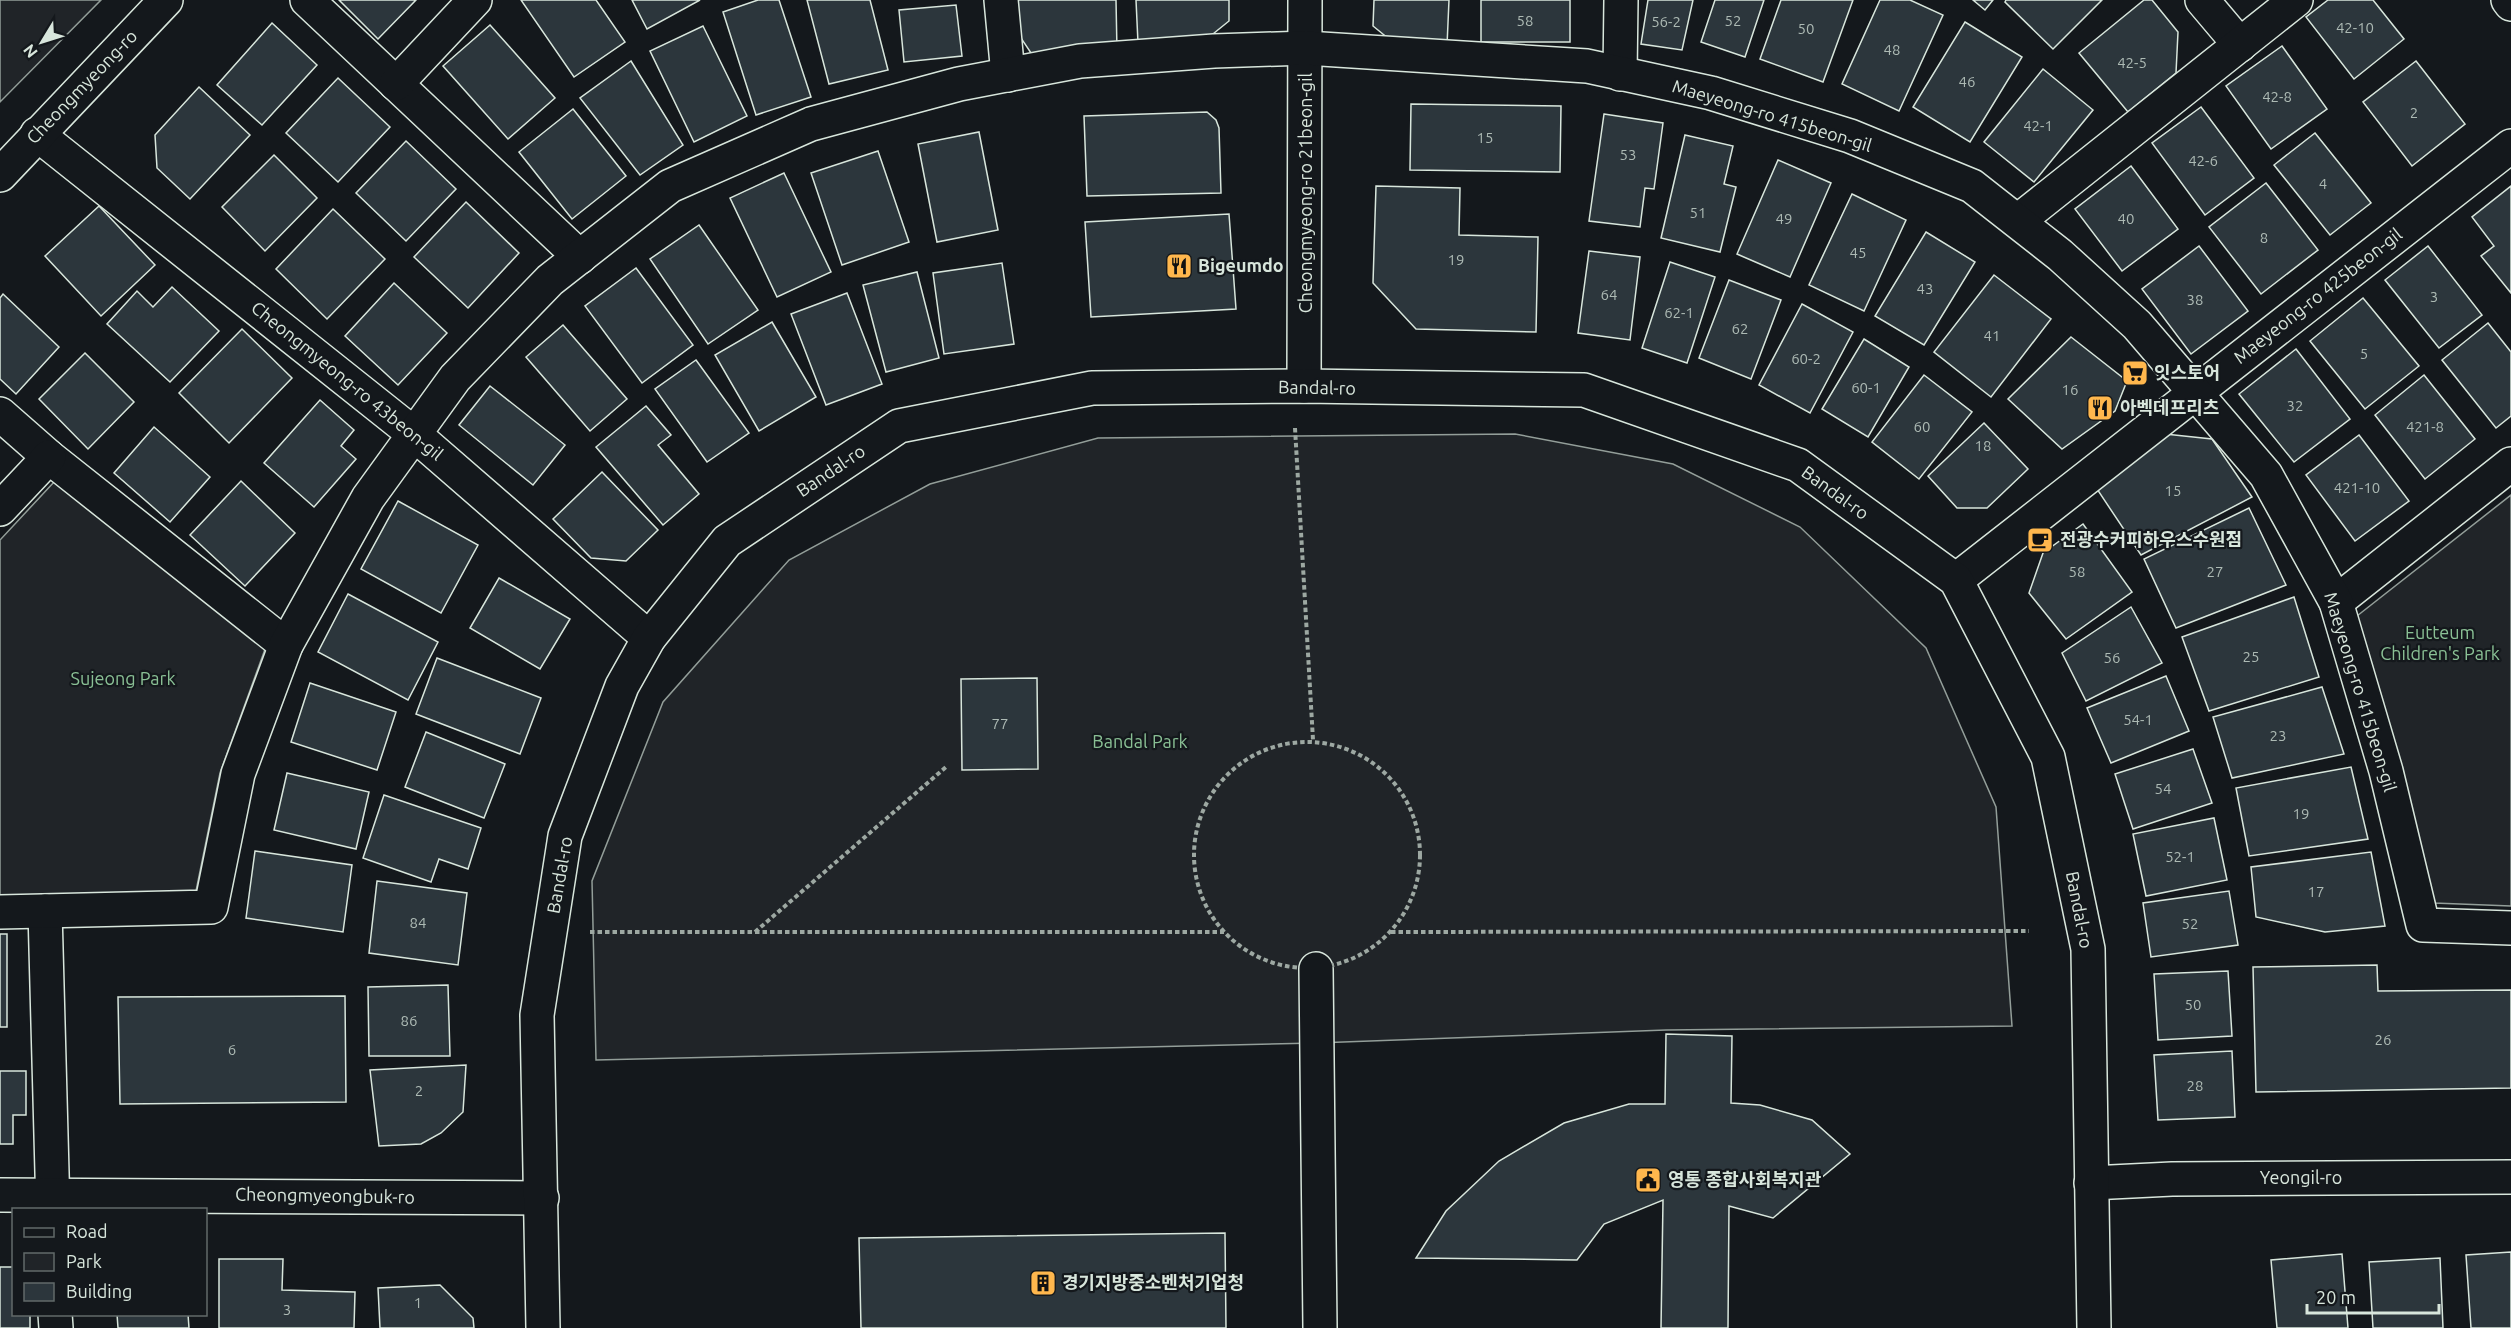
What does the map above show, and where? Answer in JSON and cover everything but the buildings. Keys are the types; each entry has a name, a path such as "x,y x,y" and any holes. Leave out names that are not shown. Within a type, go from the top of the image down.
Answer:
{"street":[{"name":"Cheongmyeong-ro","path":"0,175 166,0"},
{"path":"307,0 580,257"},
{"path":"396,84 475,0"},
{"path":"1001,0 1008,75"},
{"name":"Cheongmyeong-ro 21beon-gil","path":"1304,386 1305,0"},
{"path":"1620,74 1621,0"},
{"path":"2202,0 2240,45"},
{"path":"2018,221 2296,0"},
{"path":"2508,0 2511,4"},
{"name":"Maeyeong-ro 415beon-gil","path":"45,911 211,907 238,774 286,645 368,498 455,378 550,280 670,186 811,123 958,84 1080,61 1214,51 1306,48 1587,66 1711,93 1850,136 1972,186 2060,255 2137,325 2266,475 2336,602 2386,771 2423,925 2511,928"},
{"name":"Cheongmyeong-ro 43beon-gil","path":"37,134 414,434 649,638"},
{"name":"Maeyeong-ro 425beon-gil","path":"1956,580 2511,146"},
{"name":"Bandal-ro","path":"543,1328 537,1015 565,836 622,686 649,638 727,541 899,426 1092,388 1304,386 1584,390 1798,465 1956,580 2048,757 2088,949 2094,1328"},
{"path":"0,414 50,457 286,645"},
{"path":"0,509 50,457"},
{"path":"2336,602 2511,464"},
{"path":"0,912 45,911 53,1202"},
{"path":"1316,969 1320,1328"},
{"name":"Yeongil-ro","path":"2091,1183 2172,1179 2511,1178"},
{"name":"Cheongmyeongbuk-ro","path":"0,1195 53,1202 542,1198"}],"path":[{"path":"1295,428 1313,740"},
{"path":"1313,740 1364,756 1389,775 1411,808 1421,845 1419,879 1404,917 1377,946 1347,962 1316,969 1276,964 1257,957 1231,939 1225,932 1206,908 1194,870 1196,830 1208,798 1236,765 1274,745 1313,740"},
{"path":"755,932 946,767"},
{"path":"1390,932 2029,931"},
{"path":"586,932 1225,932"}],"green space":[{"path":"0,0 101,0 0,102"},
{"name":"Bandal Park","path":"1515,434 1673,464 1800,527 1926,648 1996,807 2012,1026 1666,1030 1316,1043 596,1060 592,881 663,702 789,560 930,484 1098,438"},
{"name":"Sujeong Park","path":"68,467 268,641 220,773 196,891 0,896 0,540"},
{"name":"Eutteum Children's Park","path":"2511,495 2511,906 2434,903 2357,616"}],"place":[{"name":"Bigeumdo","path":"1179,266"},
{"name":"잇스토어","path":"2135,373"},
{"name":"아벡데프리츠","path":"2100,408"},
{"name":"전광수커피하우스수원점","path":"2040,540"},
{"name":"영통 종합사회복지관","path":"1648,1180"},
{"name":"경기지방중소벤처기업청","path":"1043,1283"}]}
